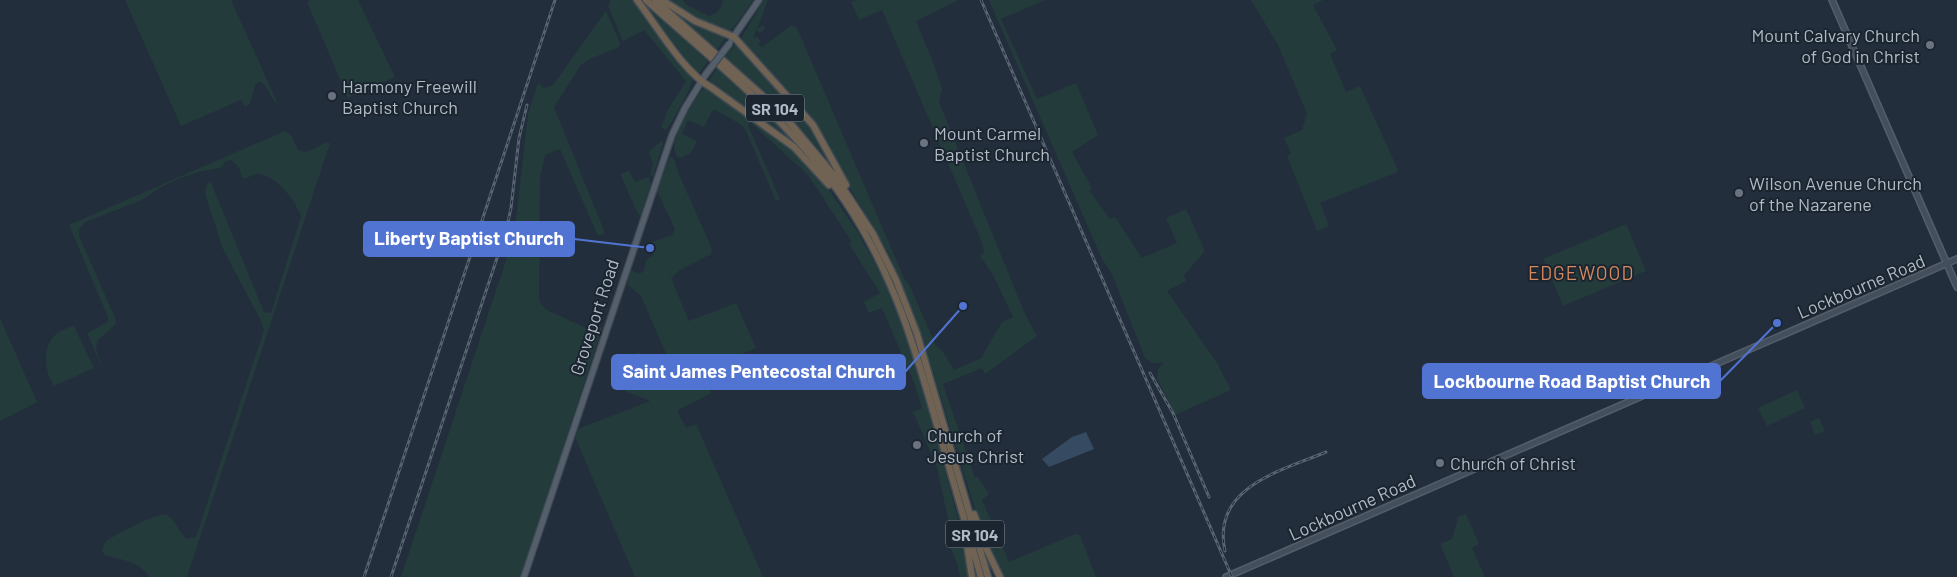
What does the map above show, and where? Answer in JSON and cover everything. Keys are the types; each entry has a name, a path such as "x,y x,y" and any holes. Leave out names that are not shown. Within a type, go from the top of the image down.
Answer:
{"highway":[{"path":"638,0 688,68 701,82 787,141 800,152 827,184 838,192"},
{"name":"SR 104","path":"646,0 764,106 808,152 838,192 875,251 904,317 918,359 981,577"},
{"name":"SR 104","path":"655,0 781,114 819,155 850,198 878,243 907,305 922,346 988,577"},
{"path":"662,0 695,21 732,40 813,125 849,192 850,198"},
{"path":"963,490 986,548 1000,577"},
{"path":"964,518 964,530 972,577"}],"main road":[{"name":"Groveport Road","path":"524,577 672,134 683,110 706,74 732,40 758,0"},
{"path":"1832,0 1957,288"},
{"name":"Lockbourne Road","path":"1226,577 1957,260"}],"green space":[{"path":"125,0 231,0 278,104 259,81 255,85 250,104 245,107 241,100 181,126"},
{"path":"310,0 358,0 395,77 348,98 307,2"},
{"path":"611,0 634,0 692,76 692,82 687,93 666,130 661,128 668,110 686,81 644,30 623,41 608,6"},
{"path":"666,0 682,0 687,5 709,16 718,11 723,0 753,0 734,27 726,32 696,18"},
{"path":"764,0 768,0 757,29 763,25 765,28 760,33 756,30 753,39 756,36 761,41 758,44 762,47 792,25 797,28 904,278 909,284 936,346 941,349 954,370 981,358 1002,322 1013,317 992,273 980,256 984,251 981,240 882,10 859,20 851,2 857,0 959,0 916,21 942,89 939,102 1025,314 1037,336 985,374 982,368 943,384 975,478 978,477 989,494 982,500 1009,562 1075,534 1080,535 1096,577 1004,577 979,522 922,336 889,254 844,178 813,120 742,41 742,37"},
{"path":"989,0 1045,0 1001,19 1037,99 1076,83 1098,135 1072,152 1092,188 1089,190 1110,219 1115,217 1142,258 1177,243 1166,218 1186,209 1205,251 1184,275 1186,281 1167,291 1217,363 1231,390 1175,415 1157,378 1158,369 1164,363 1152,363 1145,358 1111,272 1102,259"},
{"path":"1251,0 1323,0 1313,5 1337,50 1330,54 1346,92 1360,86 1398,170 1395,173 1320,203 1329,226 1317,231 1287,156 1291,154 1284,138 1302,130 1307,114 1278,45"},
{"path":"641,1 708,61 698,75"},
{"path":"669,8 726,37 717,50"},
{"path":"606,11 620,43 619,47 590,59 581,65 554,107 605,233 598,236 560,149 545,155 540,178 539,301 545,309 588,329 593,324 602,328 521,577 401,577 514,236 528,114 538,83 544,88 553,85"},
{"path":"736,43 811,125 835,169 808,137 772,100 725,57"},
{"path":"717,68 778,124 806,155 787,138 708,82"},
{"path":"704,88 711,88 793,148 830,191 858,233 891,292 905,327 919,373 963,537 970,577 960,577 958,566 949,544 952,538 937,467 913,412 922,408 915,385 882,308 869,313 864,302 880,293 849,244 852,242 808,175 750,122 748,125 780,199 776,201 742,125 715,110 712,111 704,127 688,120 682,134 697,141 691,153 681,158 677,157 674,150 675,139 690,107"},
{"path":"285,131 291,135 298,150 306,152 330,143 187,577 149,577 145,571 135,564 105,555 102,551 103,546 107,540 147,520 162,515 170,517 187,539 196,537 264,330 223,249 206,197 205,190 207,184 210,182 212,185 264,312 271,313 301,216 290,196 272,179 258,174 243,179 238,166 231,160 226,161 220,168 198,172 178,179 161,187 142,200 85,222 79,230 79,236 116,320 115,325 97,341 96,349 105,375 87,333 108,322 108,317 69,225"},
{"path":"662,140 663,143 653,176 651,176 653,164 649,152"},
{"path":"670,157 675,161 712,249 711,254 680,270 671,278 689,321 736,303 756,348 703,371 711,393 677,411 686,428 696,424 763,577 635,577 575,437 578,429 650,401 625,391 636,352 670,363 641,296 627,284 631,270 639,274 644,271 646,260 654,255 649,243 672,235 675,229 657,191"},
{"path":"629,171 635,182 648,177 651,184 641,216 638,214 620,174"},
{"path":"1626,224 1646,271 1563,306 1543,259"},
{"path":"0,318 37,402 0,421"},
{"path":"74,326 94,368 54,386 48,373 46,359 48,346 51,339 58,333"},
{"path":"1797,390 1805,408 1767,426 1758,408"},
{"path":"1819,418 1825,431 1815,435 1810,422"},
{"path":"1466,514 1479,544 1472,548 1485,577 1454,577 1440,544 1452,539 1458,517"}],"water":[{"path":"1086,432 1094,449 1049,467 1042,459 1072,437"}],"railway":[{"path":"364,577 555,0"},
{"path":"981,0 1232,577"},
{"path":"391,577 506,231 511,208 519,138 527,105"},
{"path":"1150,373 1173,413 1209,497"},
{"path":"1225,551 1223,529 1229,511 1239,497 1253,485 1271,475 1326,452"}],"place":[{"name":"Mount Calvary Church of God in Christ","path":"1930,45"},
{"name":"Harmony Freewill Baptist Church","path":"332,96"},
{"name":"Mount Carmel Baptist Church","path":"924,143"},
{"name":"Wilson Avenue Church of the Nazarene","path":"1739,193"},
{"name":"Liberty Baptist Church","path":"650,248"},
{"name":"Saint James Pentecostal Church","path":"963,306"},
{"name":"Lockbourne Road Baptist Church","path":"1777,323"},
{"name":"Church of Jesus Christ","path":"917,445"},
{"name":"Church of Christ","path":"1440,463"}],"district":[{"name":"EDGEWOOD","path":"1581,272"}]}
